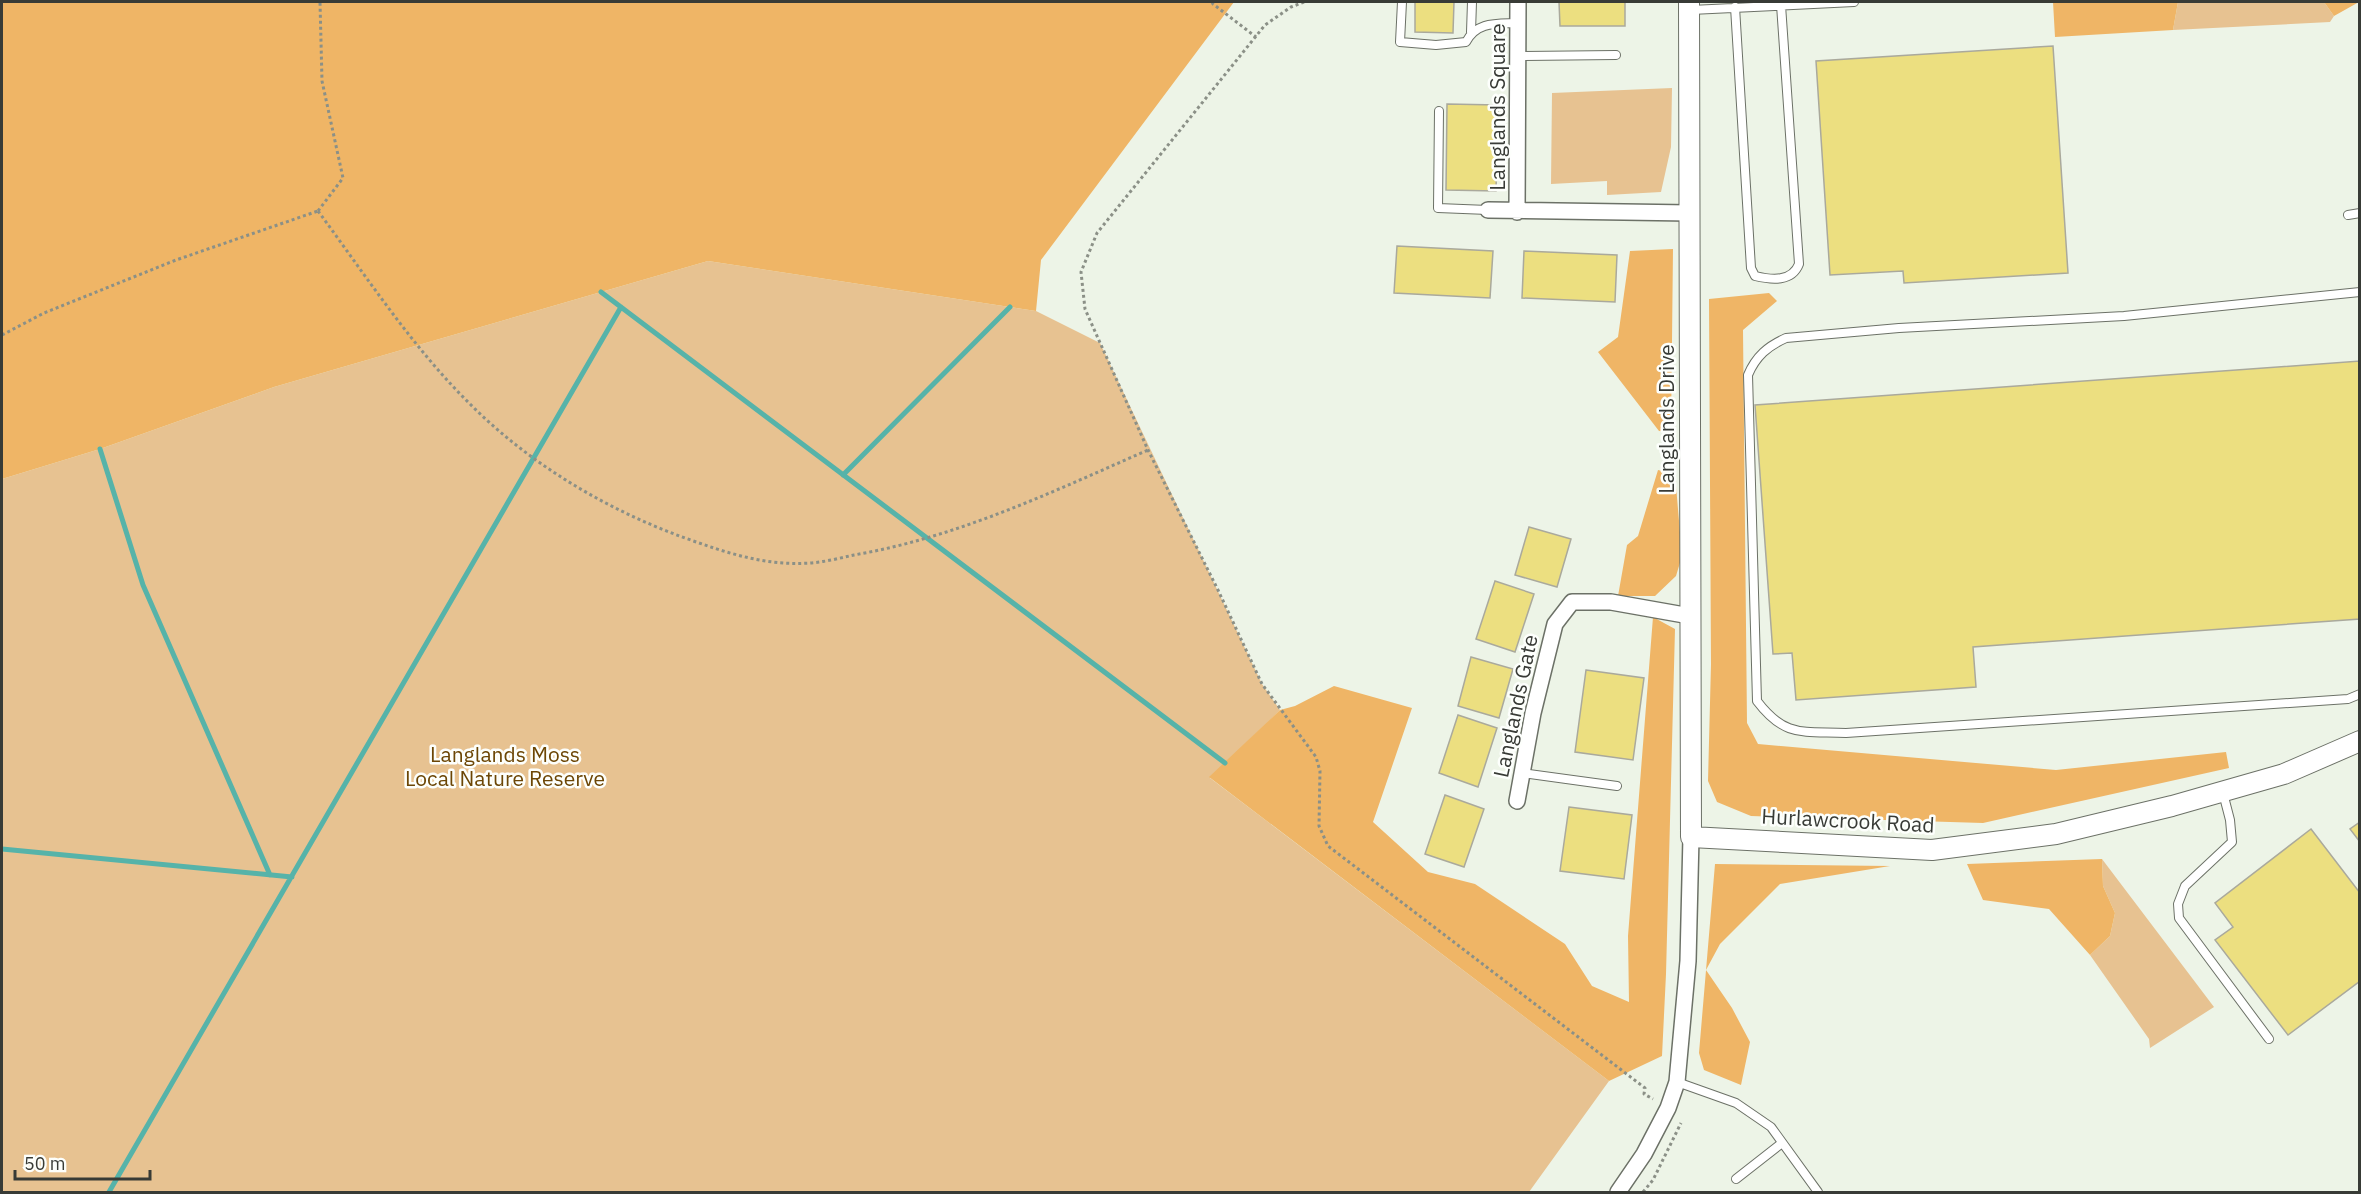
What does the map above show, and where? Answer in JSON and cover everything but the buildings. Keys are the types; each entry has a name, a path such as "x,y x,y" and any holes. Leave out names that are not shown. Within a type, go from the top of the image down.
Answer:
{"street":[{"name":"Langlands Square","path":"1517,212 1518,2"},
{"name":"Langlands Drive","path":"1689,6 1691,837"},
{"name":"Langlands Square","path":"1488,210 1690,213"},
{"name":"Langlands Gate","path":"1517,801 1533,713 1555,624 1572,602 1611,602 1690,616"},
{"name":"Hurlawcrook Road","path":"1691,837 1932,850 2056,834 2172,806 2284,774 2360,741"},
{"path":"1618,1192 1644,1154 1668,1108 1677,1082 1688,961 1691,837"}],"lane":[{"path":"1402,2 1400,42 1436,45 1466,42 1471,32 1472,2"},
{"path":"1689,6 1735,7 1854,2"},
{"path":"1735,7 1751,268 1755,276 1767,278 1789,277 1796,273 1799,264 1781,5"},
{"path":"1471,32 1484,25 1518,23"},
{"path":"1518,56 1616,55"},
{"path":"1439,111 1438,208 1488,210"},
{"path":"2348,215 2360,213"},
{"path":"2360,292 2124,316 1899,328 1786,338 1771,345 1762,353 1754,362 1748,375 1757,701 1781,726 1800,731 1846,733 2261,706 2348,699 2360,694"},
{"path":"1522,773 1617,786"},
{"path":"2223,791 2230,820 2232,842 2185,886 2178,904 2179,918 2269,1039"},
{"path":"1677,1082 1736,1103 1771,1127 1818,1192"},
{"path":"1736,1179 1782,1143"}],"path":[{"path":"2,335 44,313 176,260 318,211 343,178 322,81 320,2"},
{"path":"1212,2 1256,37"},
{"path":"1304,2 1291,7 1265,25 1097,233 1081,272 1085,309 1148,450 1262,684 1316,758 1320,771 1319,826 1328,846 1644,1088 1644,1094 1668,1108 1685,1114 1653,1180 1643,1192"},
{"path":"318,211 419,346 468,402 525,452 605,504 650,525 754,561 811,563 899,547 961,528 1023,505 1148,450"}],"green space":[{"path":"2178,2 2324,2 2334,16 2330,22 2173,30"},
{"path":"1672,88 1671,147 1661,192 1607,195 1607,181 1551,184 1552,93"},
{"name":"Langlands Moss Local Nature Reserve","path":"708,261 1036,311 1100,343 1262,684 1280,710 1210,778 1609,1081 1529,1192 2,1192 2,479 100,449 274,387"},
{"path":"2102,859 2214,1007 2150,1048 2149,1039 2090,955 2110,936 2115,913 2103,886"}],"shaded area":[{"path":"2,2 1234,2 1041,260 1036,311 708,261 274,387 100,449 2,479"},
{"path":"2053,2 2178,2 2173,30 2055,37"},
{"path":"2324,2 2359,2 2334,16"},
{"path":"1673,249 1671,432 1659,431 1598,352 1618,337 1630,251"},
{"path":"1769,293 1777,301 1743,330 1747,723 1758,744 2056,770 2226,752 2229,768 1983,823 1751,816 1717,802 1708,781 1711,664 1709,299"},
{"path":"1658,470 1675,474 1682,556 1676,576 1655,596 1618,596 1627,545 1638,536"},
{"path":"1653,617 1675,629 1662,1056 1609,1081 1209,777 1280,710 1295,706 1334,686 1412,708 1373,822 1428,872 1475,884 1565,944 1592,986 1629,1002 1628,936"},
{"path":"2102,859 2103,886 2115,913 2110,936 2090,955 2049,909 1983,900 1967,864"},
{"path":"1715,864 1890,866 1780,884 1720,944 1706,970"},
{"path":"1706,970 1732,1008 1750,1042 1741,1085 1704,1070 1699,1053"}],"waterway":[{"path":"601,292 1225,763"},
{"path":"109,1192 621,307"},
{"path":"843,475 1010,307"},
{"path":"100,449 143,585 270,875"},
{"path":"2,849 292,877"}]}
